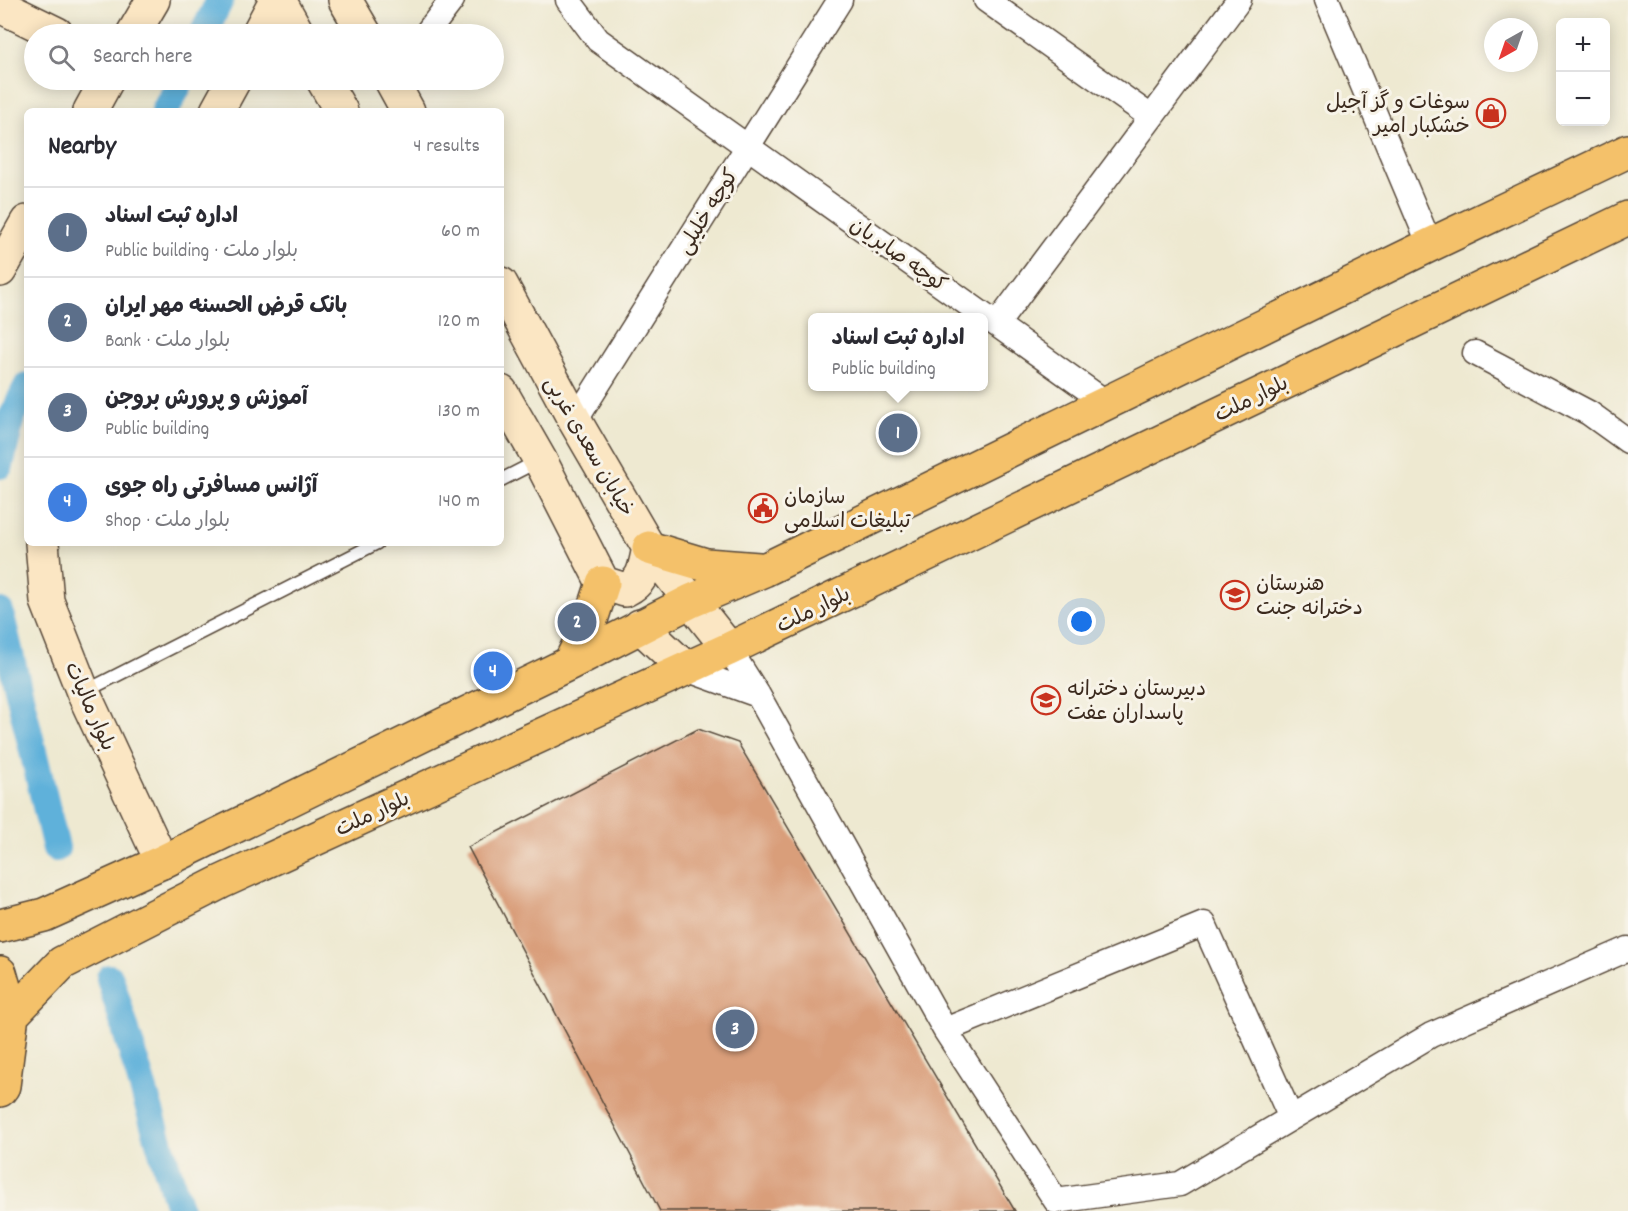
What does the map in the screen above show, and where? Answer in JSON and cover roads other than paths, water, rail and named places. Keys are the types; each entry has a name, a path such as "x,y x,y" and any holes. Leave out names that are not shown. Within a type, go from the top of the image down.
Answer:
{"main road":[{"path":"0,926 44,915 162,862 570,663 691,601 764,570 1430,245 1628,151"},
{"name":"بلوار ملت","path":"12,1016 62,963 221,882 729,649 1628,218"},
{"path":"649,549 706,565 764,570"},
{"path":"570,663 591,620 603,583"},
{"path":"0,973 12,1016 3,1086 0,1090"}],"street":[{"path":"139,24 153,0"},
{"path":"264,24 277,0 292,24"},
{"path":"345,0 359,24"},
{"path":"434,24 452,0"},
{"name":"کوچه صابریان","path":"568,0 598,40 981,313"},
{"name":"کوچه خلیلی","path":"575,421 840,0"},
{"path":"987,0 1151,117"},
{"path":"996,324 1239,0"},
{"path":"1327,0 1430,245"},
{"path":"0,6 37,24"},
{"path":"92,108 102,90"},
{"path":"219,108 229,90"},
{"path":"329,90 339,108"},
{"path":"396,90 406,108"},
{"path":"0,270 24,227"},
{"name":"خیابان سعدی غربی","path":"504,290 575,421 649,549 729,649"},
{"name":"کوچه صابریان","path":"988,318 1108,404"},
{"path":"1474,353 1589,413 1628,441"},
{"path":"504,397 540,460 603,583 625,590 637,584 643,574 649,549"},
{"name":"بلوار مالیات","path":"42,546 47,601 83,692 162,862"},
{"path":"640,626 686,669 758,695"},
{"path":"729,649 758,695 945,1030 1056,1201 1180,1184 1431,1035 1628,949"},
{"path":"945,1030 1204,924 1291,1118"}],"lane":[{"path":"504,478 540,460"},
{"path":"83,692 371,546"}],"waterway":[{"path":"208,24 220,0"},
{"path":"167,108 176,90"},
{"path":"0,465 12,416 24,393"},
{"path":"0,612 56,848"},
{"path":"110,978 180,1211"}],"place":[{"name":"سوغات و گز آجیل خشکبار امیر","path":"1491,113"},
{"name":"اداره ثبت اسناد","path":"898,433"},
{"name":"سازمان تبلیغات اسلامی","path":"763,508"},
{"name":"هنرستان دخترانه جنت","path":"1235,595"},
{"name":"بانک قرض الحسنه مهر ایران","path":"577,622"},
{"name":"آژانس مسافرتی راه جوی","path":"493,671"},
{"name":"دبیرستان دخترانه پاسداران عفت","path":"1046,700"},
{"name":"آموزش و پرورش بروجن","path":"735,1029"}]}
